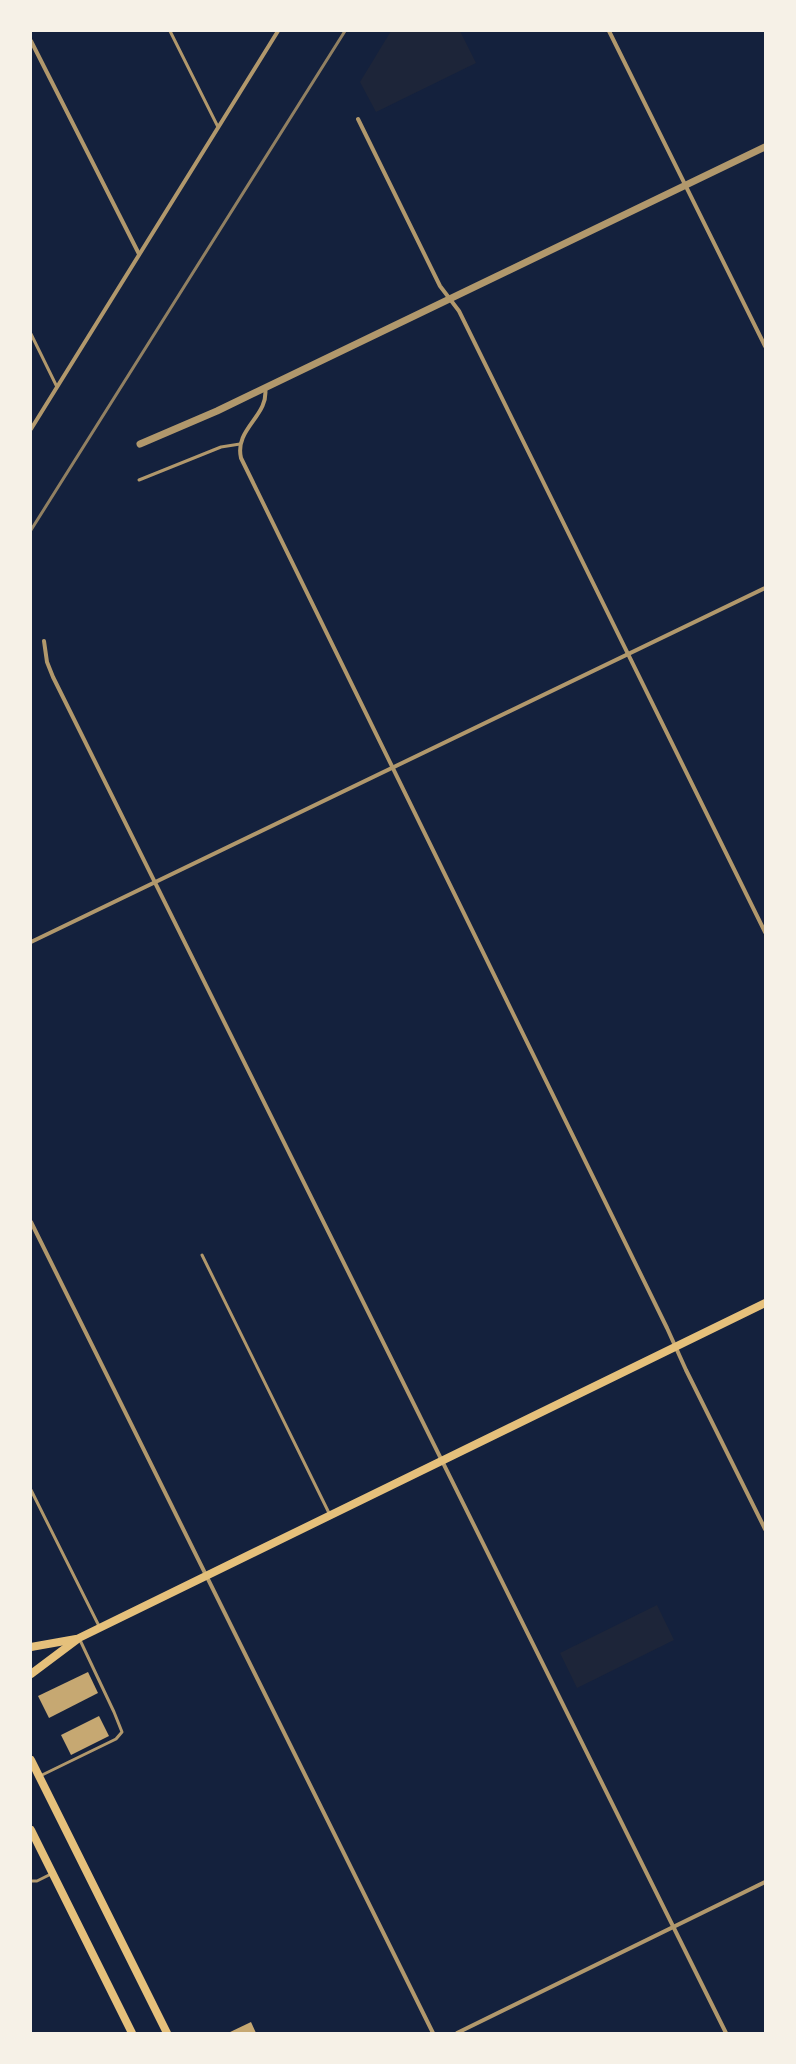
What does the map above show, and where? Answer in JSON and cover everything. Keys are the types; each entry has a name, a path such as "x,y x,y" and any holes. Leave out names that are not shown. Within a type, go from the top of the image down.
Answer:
{"main road":[{"path":"31,1674 79,1638 765,1303"},
{"path":"31,1647 79,1638"},
{"path":"31,1760 167,2033"},
{"path":"31,1830 132,2033"}],"street":[{"path":"31,429 278,31"},
{"path":"609,31 765,346"},
{"path":"31,41 139,254"},
{"path":"358,119 440,286 459,310 765,932"},
{"path":"140,444 265,387 765,146"},
{"path":"265,387 267,396 264,407 255,415 240,444 241,458 765,1529"},
{"path":"31,942 765,588"},
{"path":"44,642 47,662 53,677 726,2033"},
{"path":"31,1222 208,1576 433,2033"},
{"path":"457,2033 765,1882"}],"lane":[{"path":"170,31 218,127"},
{"path":"31,334 57,386"},
{"path":"139,480 221,447 240,444"},
{"path":"202,1255 330,1516"},
{"path":"31,1490 100,1628"},
{"path":"39,1776 116,1739 122,1732 79,1638"},
{"path":"31,1881 37,1881 52,1873"}],"shaded area":[{"path":"391,31 460,31 476,63 376,112 360,82"},
{"path":"657,1605 674,1640 577,1688 560,1653"}],"building":[{"path":"88,1672 98,1693 49,1718 38,1696"},
{"path":"99,1716 109,1736 71,1755 61,1735"},
{"path":"251,2022 256,2033 228,2033"}],"railway":[{"path":"31,530 345,31"}]}
